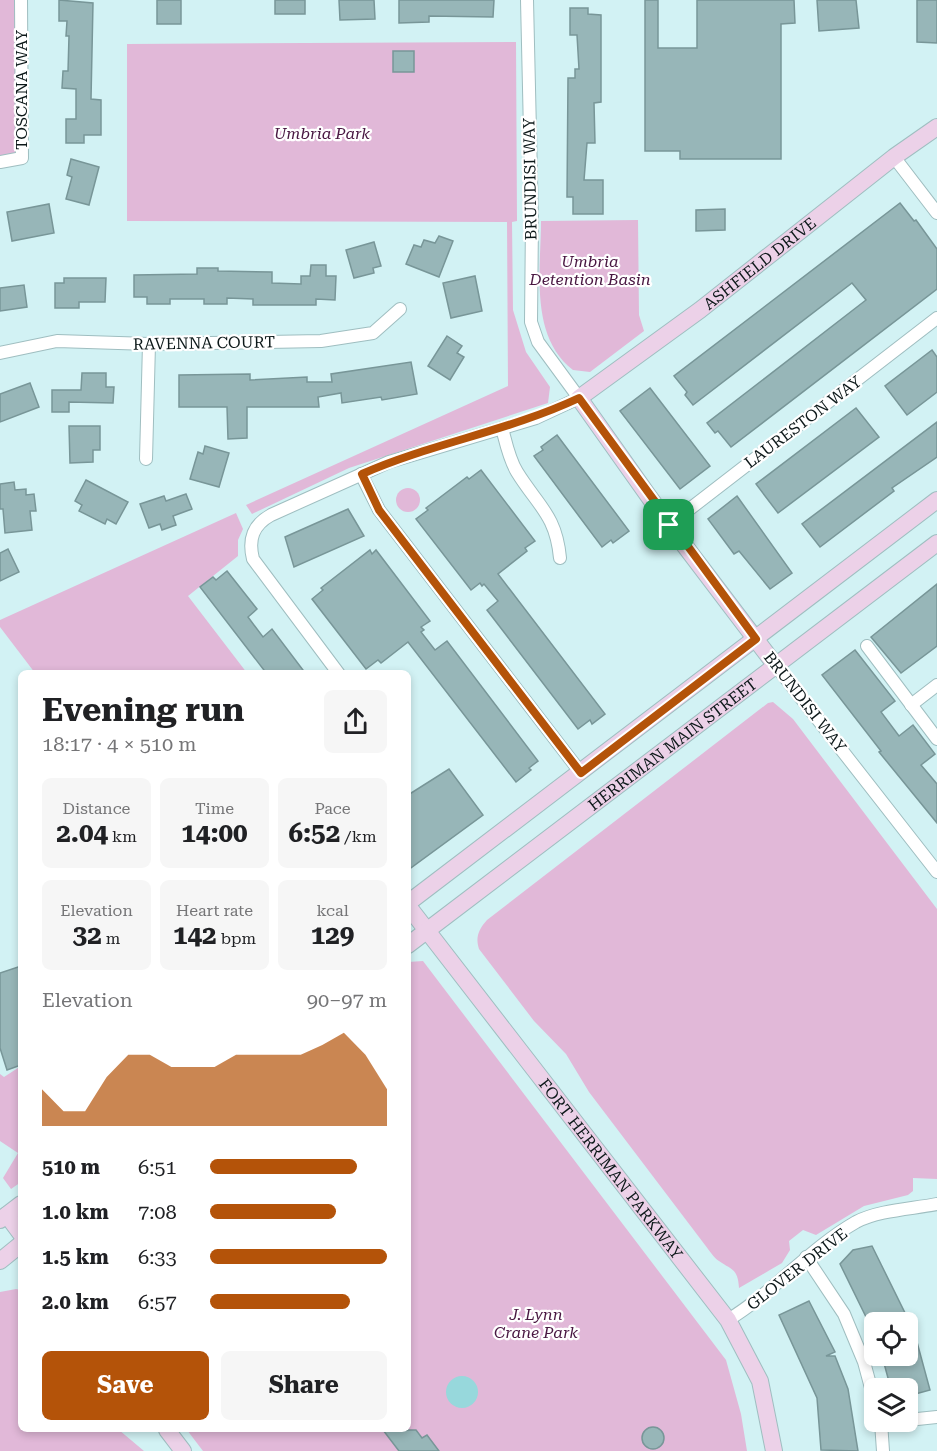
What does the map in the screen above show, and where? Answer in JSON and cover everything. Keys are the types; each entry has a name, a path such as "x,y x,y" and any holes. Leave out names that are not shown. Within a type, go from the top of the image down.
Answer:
{"street":[{"name":"TOSCANA WAY","path":"0,162 22,158 21,0"},
{"name":"BRUNDISI WAY","path":"527,0 532,220 531,322 538,342 669,525 937,872"},
{"name":"ASHFIELD DRIVE","path":"579,398 700,310 894,157 937,127"},
{"path":"894,157 937,213"},
{"name":"RAVENNA COURT","path":"0,353 57,341 149,344 321,341 373,333 400,309"},
{"name":"LAURESTON WAY","path":"669,525 937,318"},
{"path":"146,459 149,344"},
{"path":"336,670 256,565 251,552 252,534 258,523 389,462 536,418 579,398"},
{"path":"502,428 516,471 550,517 558,536 560,558"},
{"path":"362,474 379,510 581,773"},
{"name":"HERRIMAN MAIN STREET","path":"411,903 937,500"},
{"name":"HERRIMAN MAIN STREET","path":"411,943 937,543"},
{"path":"867,646 937,739"},
{"path":"911,705 937,685"},
{"name":"FORT HERRIMAN PARKWAY","path":"411,909 728,1320 760,1381 774,1451"},
{"name":"GLOVER DRIVE","path":"728,1320 744,1311 806,1257 858,1221 937,1204"},
{"path":"18,1206 4,1217 18,1231"},
{"path":"0,1261 18,1246"},
{"path":"806,1257 844,1314 868,1378"},
{"path":"918,1419 937,1417"},
{"path":"168,1432 183,1451"},
{"path":"883,1451 884,1432"}],"green space":[{"path":"0,0 21,0 22,158 0,162"},
{"name":"Umbria Park","path":"516,42 517,221 512,222 513,310 526,352 550,387 548,403 349,468 252,514 246,505 508,386 507,222 127,221 127,44"},
{"name":"Umbria Detention Basin","path":"638,220 639,315 644,331 590,372 573,370 559,356 549,339 544,321 540,301 541,221"},
{"path":"408,488 417,491 420,500 417,509 408,512 399,509 396,500 399,491"},
{"path":"236,513 243,529 238,540 238,556 188,596 245,670 33,670 0,627 0,620"},
{"path":"773,702 793,719 937,909 937,1179 913,1178 913,1191 908,1195 864,1206 816,1235 803,1230 789,1241 790,1250 782,1263 739,1288 736,1273 712,1254 589,1092 566,1054 534,1021 479,949 477,941 480,930 487,920 768,703"},
{"name":"J. Lynn Crane Park","path":"423,961 726,1360 741,1414 747,1451 203,1451 189,1432 411,1432 411,962"},
{"path":"18,1068 18,1153 0,1141 0,1074 4,1077"},
{"path":"18,1153 18,1184 11,1189 3,1178"},
{"path":"18,1289 18,1432 121,1432 144,1451 0,1451 0,1292"}],"water":[{"path":"462,1376 473,1381 478,1392 473,1403 462,1408 451,1403 446,1392 451,1381"}],"building":[{"path":"59,0 93,3 91,99 101,100 101,135 84,135 84,143 66,143 66,119 76,119 76,89 62,88 63,71 68,71 69,36 66,36 67,21 59,21"},
{"path":"157,0 181,0 181,24 157,24"},
{"path":"275,0 305,0 305,14 275,14"},
{"path":"339,0 374,0 375,19 340,20"},
{"path":"399,0 494,0 493,17 429,16 429,22 399,23"},
{"path":"645,0 658,0 658,48 697,48 697,0 794,0 795,23 781,24 781,159 680,159 680,151 645,151"},
{"path":"817,0 856,0 859,28 819,31"},
{"path":"917,0 937,0 937,43 917,42"},
{"path":"570,8 588,8 588,14 601,15 601,102 594,103 595,143 587,143 584,180 603,180 603,214 573,214 573,197 567,197 568,78 575,78 575,69 579,69 577,35 570,35"},
{"path":"393,51 414,51 414,72 393,72"},
{"path":"71,159 99,167 89,205 66,199 72,177 67,175"},
{"path":"900,203 914,221 916,220 937,249 937,289 731,447 718,431 715,433 707,423 866,300 852,283 693,405 685,395 687,392 674,376"},
{"path":"49,204 54,233 12,241 7,212"},
{"path":"725,209 725,230 696,231 696,210"},
{"path":"439,236 453,241 439,277 406,264 414,245 421,247 424,240 435,243"},
{"path":"374,242 381,266 373,268 374,273 354,278 346,250"},
{"path":"311,265 326,265 326,276 336,276 335,300 316,299 316,305 253,305 253,299 227,298 227,304 204,304 204,299 170,299 170,304 147,304 147,297 134,297 134,275 197,274 197,268 218,268 218,271 272,272 272,283 301,284 301,276 310,276"},
{"path":"475,276 482,311 451,318 443,283"},
{"path":"64,278 106,278 105,302 79,302 79,308 55,308 55,283 64,283"},
{"path":"24,285 27,307 0,311 0,288"},
{"path":"447,336 462,346 457,353 464,357 450,380 428,366"},
{"path":"932,350 937,357 937,392 907,415 885,386"},
{"path":"411,362 417,394 342,403 341,393 318,397 319,407 247,407 247,438 228,439 227,407 179,407 179,375 250,374 250,380 307,377 307,382 332,382 331,374"},
{"path":"82,373 106,373 106,387 114,387 113,403 69,402 69,412 52,412 52,390 81,390"},
{"path":"30,383 39,407 0,422 0,394"},
{"path":"650,388 710,466 680,489 620,411"},
{"path":"856,408 879,437 778,513 756,484"},
{"path":"937,422 937,457 892,488 894,491 820,547 802,524"},
{"path":"69,426 100,426 100,450 93,450 93,462 70,463"},
{"path":"557,435 629,531 613,543 611,540 602,547 534,456 543,450 541,447"},
{"path":"205,446 229,453 219,487 190,479 198,452 203,454"},
{"path":"481,470 535,541 525,548 527,551 498,574 605,714 592,724 590,720 578,729 487,610 498,601 484,584 482,586 480,583 471,590 416,519 428,510 426,508 467,477 469,479"},
{"path":"86,480 128,502 116,524 107,519 105,524 79,511 82,505 75,501"},
{"path":"14,482 15,490 26,489 26,495 34,494 36,511 30,511 32,530 5,533 3,509 0,509 0,484"},
{"path":"186,494 192,509 173,516 176,525 162,530 160,524 149,528 140,504 164,496 166,501"},
{"path":"737,496 792,573 770,589 739,551 734,554 708,519"},
{"path":"348,509 364,536 294,567 285,537"},
{"path":"8,549 19,572 0,581 0,553"},
{"path":"370,550 372,554 376,550 430,621 421,627 424,630 421,632 435,650 447,641 538,761 516,782 408,642 381,663 378,660 366,669 312,599 323,590 321,588"},
{"path":"227,571 257,609 248,617 263,637 272,629 303,670 264,670 200,587 213,577 216,580"},
{"path":"937,584 937,646 901,673 871,637"},
{"path":"855,650 895,701 881,712 899,736 913,725 935,754 921,765 937,784 937,823 879,752 881,751 822,675"},
{"path":"449,769 483,815 411,868 411,793"},
{"path":"18,967 18,1066 7,1070 0,1048 0,973"},
{"path":"872,1246 905,1312 864,1313 840,1264 853,1250"},
{"path":"809,1301 835,1352 826,1356 835,1356 848,1389 858,1451 821,1450 817,1398 779,1315"},
{"path":"918,1346 930,1390 918,1393 918,1378 888,1378 885,1366 918,1366"},
{"path":"653,1427 661,1430 664,1438 661,1446 653,1449 645,1446 642,1438 645,1430"},
{"path":"416,1430 422,1438 427,1435 439,1451 399,1451 385,1432"}],"route":[{"path":"579,398 669,525 756,639 581,773 379,510 362,474 389,462 536,418 579,398"}]}
